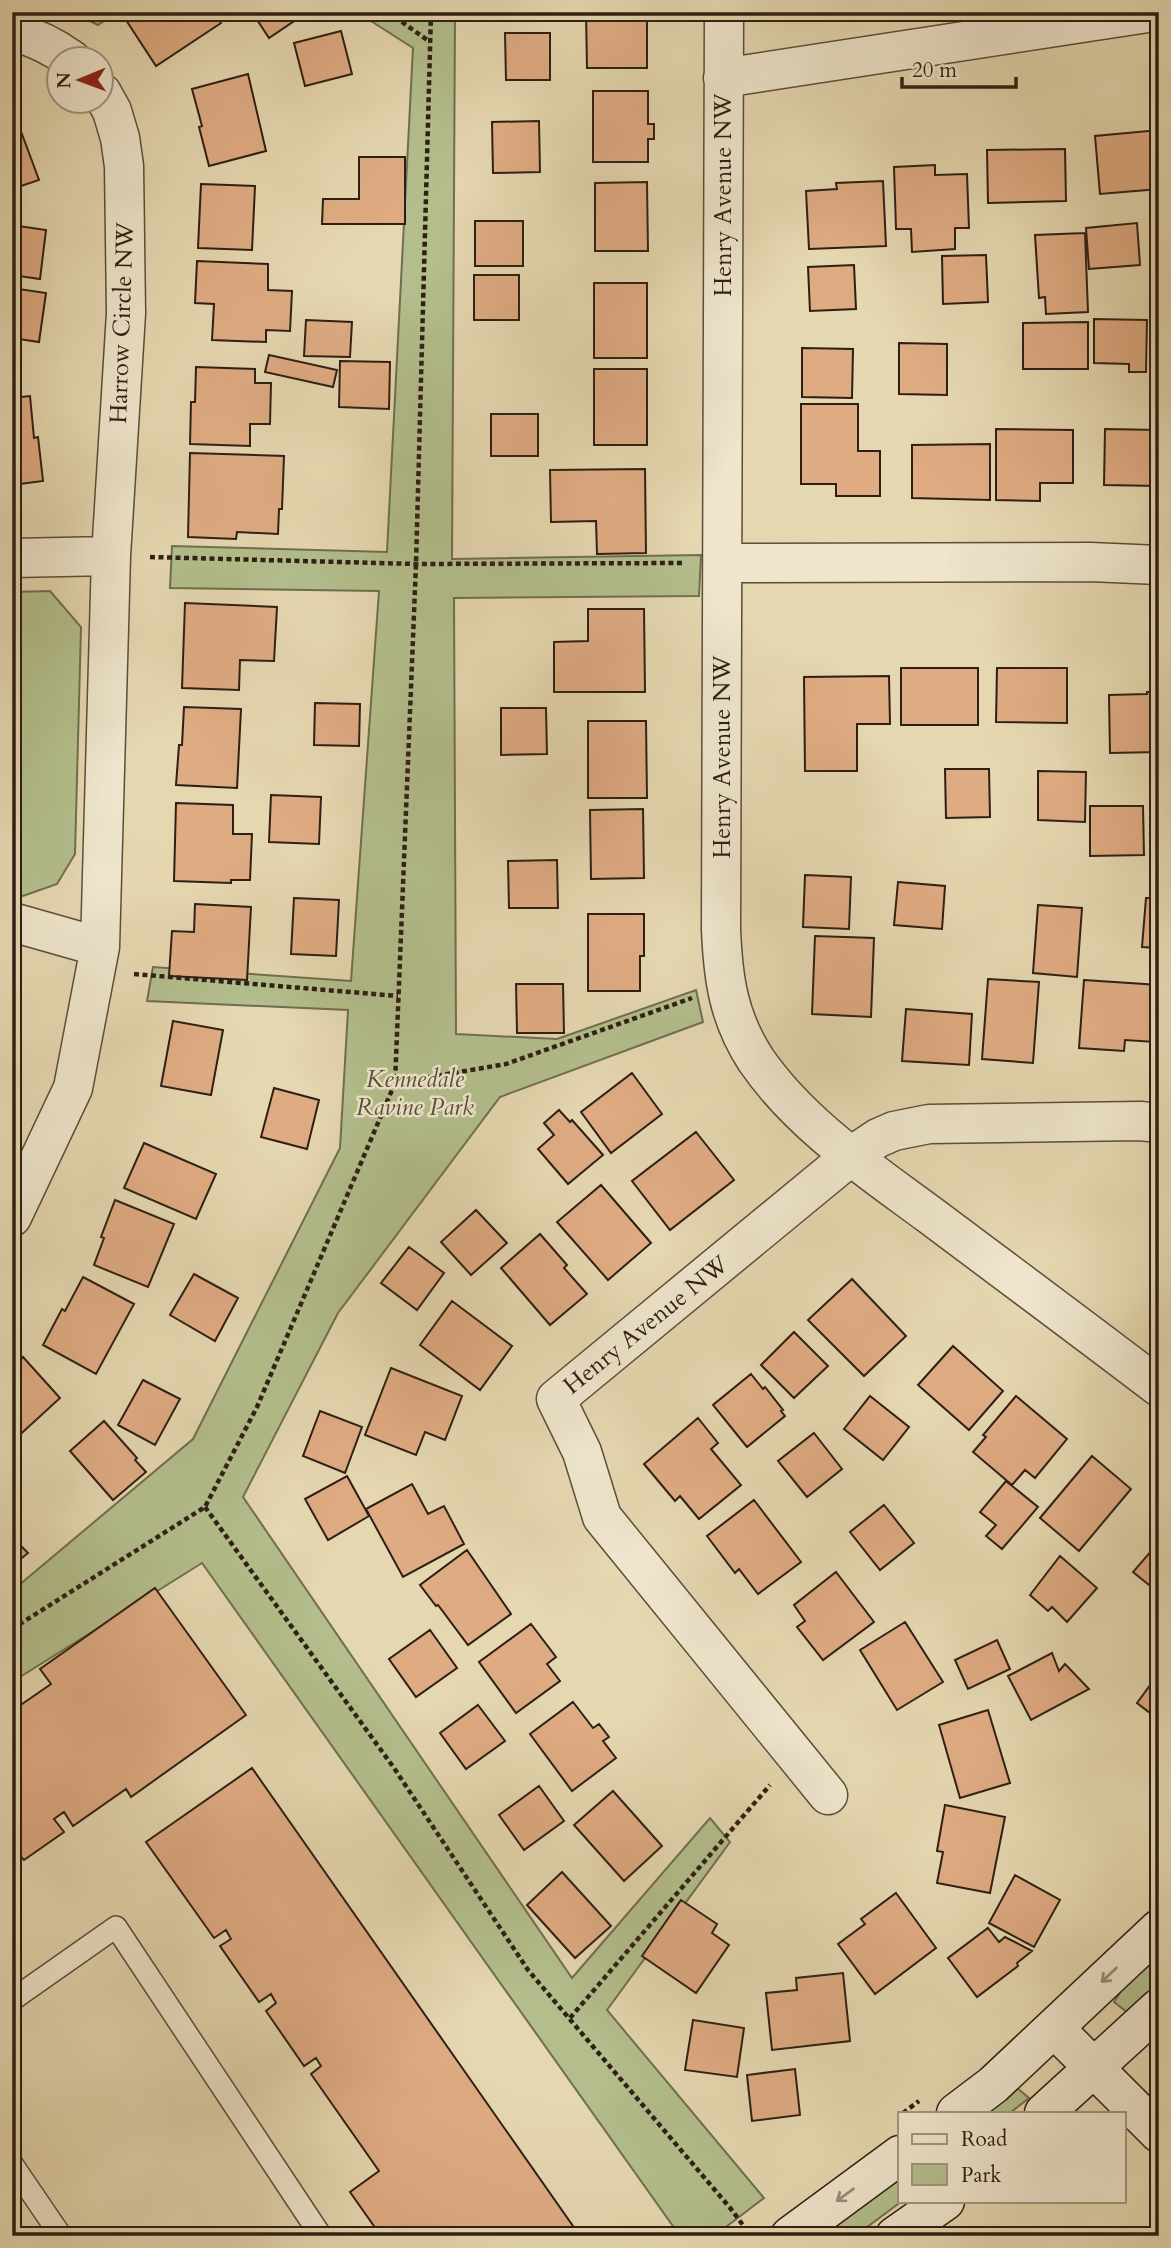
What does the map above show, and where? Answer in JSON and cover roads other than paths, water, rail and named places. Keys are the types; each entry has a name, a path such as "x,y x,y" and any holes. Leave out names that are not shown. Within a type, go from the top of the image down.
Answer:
{"street":[{"name":"Henry Avenue NW","path":"724,12 721,929 724,986 738,1026 757,1060 798,1108 851,1156 1156,1380"},
{"name":"Henry Avenue NW","path":"723,78 1154,12"},
{"path":"12,31 49,46"},
{"name":"Harrow Circle NW","path":"12,1217 73,1087 100,947 111,556 126,313 124,166 121,138 114,116"},
{"path":"12,558 111,556"},
{"path":"723,563 1090,562 1159,565"},
{"path":"12,922 100,947"},
{"name":"Henry Avenue NW","path":"828,1795 602,1517 582,1452 556,1399 851,1156 878,1138 894,1131 929,1124 1159,1123"},
{"path":"957,2112 993,2085 1159,1929"},
{"path":"1045,2112 1159,2008"},
{"path":"1054,2028 1159,2133"},
{"path":"790,2236 898,2156"},
{"path":"895,2236 944,2202"}],"lane":[{"path":"12,2000 116,1927 321,2236"},
{"path":"12,2164 61,2236"}],"park label":[{"name":"Kennedale Ravine Park","path":"415,1093"}]}
